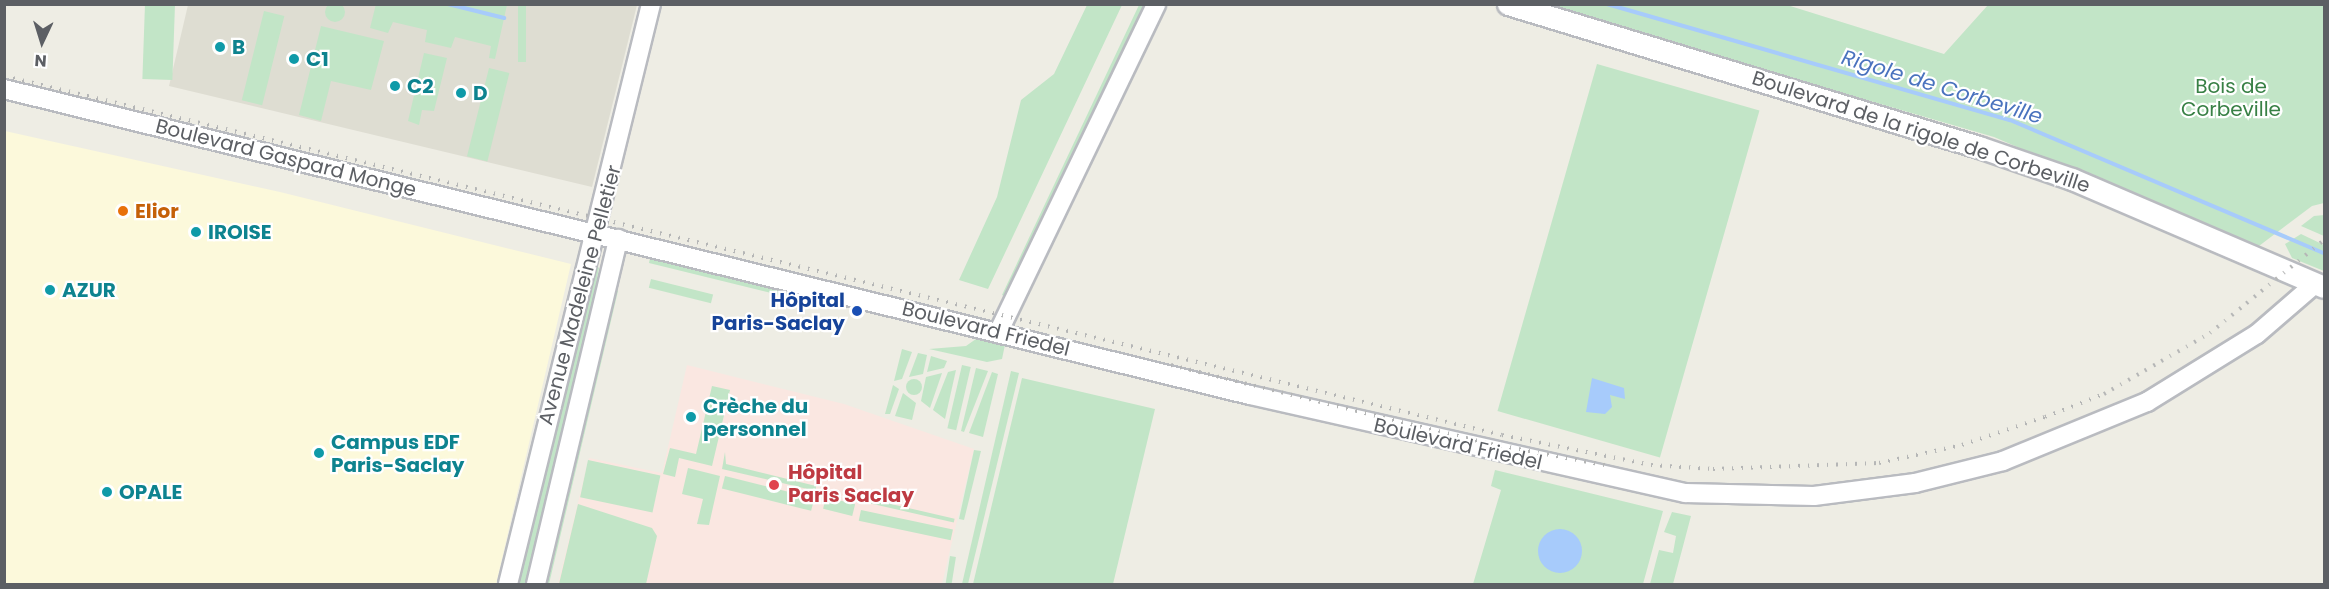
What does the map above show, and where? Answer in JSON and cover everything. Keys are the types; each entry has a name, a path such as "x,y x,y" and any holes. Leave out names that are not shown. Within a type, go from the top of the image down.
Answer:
{"main road":[{"name":"Boulevard de la rigole de Corbeville","path":"1508,4 1995,152 2320,285"}],"street":[{"name":"Avenue Madeleine Pelletier","path":"508,585 587,250 597,233 651,4"},
{"path":"998,333 1156,4"},
{"name":"Boulevard Gaspard Monge","path":"4,89 568,226"},
{"name":"Boulevard Friedel","path":"568,226 998,333 1640,486 1713,495 1814,496 1915,483 2079,434 2214,363 2320,285"},
{"name":"Avenue Madeleine Pelletier","path":"536,585 618,239"}],"shaded area":[{"path":"188,5 637,5 592,187 169,86"},
{"path":"5,131 280,192 571,264 496,584 5,584"},
{"name":"Hôpital Paris Saclay","path":"687,365 844,404 974,449 942,584 558,584 589,458 662,473"}],"green space":[{"path":"335,2 342,5 345,12 342,19 335,22 328,19 325,12 328,5"},
{"path":"145,4 175,5 172,80 142,79"},
{"path":"376,4 507,4 495,59 489,58 491,46 455,37 451,48 425,42 427,30 393,22 388,33 370,28"},
{"path":"518,5 526,5 526,62 518,62"},
{"path":"1087,5 1122,5 988,289 959,280 997,197 1021,100 1054,74"},
{"path":"1139,5 1147,5 1011,300 1002,295"},
{"name":"Bois de Corbeville","path":"1539,5 1787,5 1944,54 1988,5 2324,5 2324,203 2312,206 2255,249 1994,137"},
{"path":"264,11 284,16 262,105 242,100"},
{"path":"321,26 384,41 371,90 331,81 321,121 299,115"},
{"path":"424,53 447,58 434,111 422,110 419,125 408,121"},
{"path":"1597,64 1759,111 1660,458 1497,411"},
{"path":"489,68 509,73 487,161 467,156"},
{"path":"2324,215 2324,236 2301,226 2314,216"},
{"path":"2301,234 2324,245 2324,271 2292,258 2285,244"},
{"path":"650,258 818,295 816,304 649,263"},
{"path":"594,263 599,268 578,382 529,584 519,584 547,446"},
{"path":"651,279 713,294 711,303 649,288"},
{"path":"612,289 618,291 549,584 541,584"},
{"path":"983,334 1006,340 1002,359 987,362 929,349 966,346"},
{"path":"902,349 912,352 902,379 894,381"},
{"path":"918,353 927,355 923,374 909,377"},
{"path":"931,356 947,361 944,368 927,372"},
{"path":"962,365 971,367 956,430 947,428"},
{"path":"976,368 988,371 964,432 961,431"},
{"path":"956,370 945,419 933,410 948,372"},
{"path":"1011,371 1019,373 968,584 962,584"},
{"path":"992,372 998,374 983,437 969,433"},
{"path":"942,373 930,408 921,401 926,377"},
{"path":"1022,378 1155,409 1113,584 973,584"},
{"path":"914,379 920,381 922,387 920,393 914,395 908,393 906,387 908,381"},
{"path":"893,385 899,389 890,414 885,414"},
{"path":"712,386 730,390 712,466 679,458 675,477 663,474 670,448 696,454"},
{"path":"903,393 916,403 912,420 895,416"},
{"path":"974,450 981,451 964,520 959,519"},
{"path":"725,452 726,464 816,486 816,491 722,469"},
{"path":"588,460 660,475 652,513 580,497"},
{"path":"688,468 720,476 709,525 697,524 703,499 682,494"},
{"path":"1495,470 1663,511 1643,584 1473,584 1501,490 1491,486"},
{"path":"725,476 814,498 811,511 722,489"},
{"path":"826,497 855,504 852,516 823,509"},
{"path":"865,498 955,519 954,523 864,502"},
{"path":"578,504 652,528 657,536 646,584 559,584"},
{"path":"861,510 953,530 951,540 859,521"},
{"path":"1672,512 1691,516 1673,584 1650,584 1659,550 1673,553 1676,536 1664,532"},
{"path":"950,556 956,557 952,584 946,584"}],"water":[{"path":"1592,378 1624,388 1625,399 1610,395 1612,407 1605,414 1586,412"},
{"path":"1560,529 1575,536 1582,551 1575,566 1560,573 1545,566 1538,551 1545,536"}],"waterway":[{"path":"448,4 504,18"},
{"name":"Rigole de Corbeville","path":"1607,4 2010,120 2324,253"}],"railway":[{"path":"4,76 1502,435 1651,465 1713,469 1879,463 1962,445 2104,394 2210,333 2324,240"},
{"path":"1171,365 1491,444 1610,466"}],"place":[{"name":"B","path":"220,47"},
{"name":"C1","path":"294,59"},
{"name":"C2","path":"395,86"},
{"name":"D","path":"461,93"},
{"name":"Elior","path":"123,211"},
{"name":"IROISE","path":"196,232"},
{"name":"AZUR","path":"50,290"},
{"name":"Hôpital Paris-Saclay","path":"857,311"},
{"name":"Crèche du personnel","path":"691,417"},
{"name":"Campus EDF Paris-Saclay","path":"319,453"},
{"name":"Hôpital Paris Saclay","path":"774,485"},
{"name":"OPALE","path":"107,492"}]}
